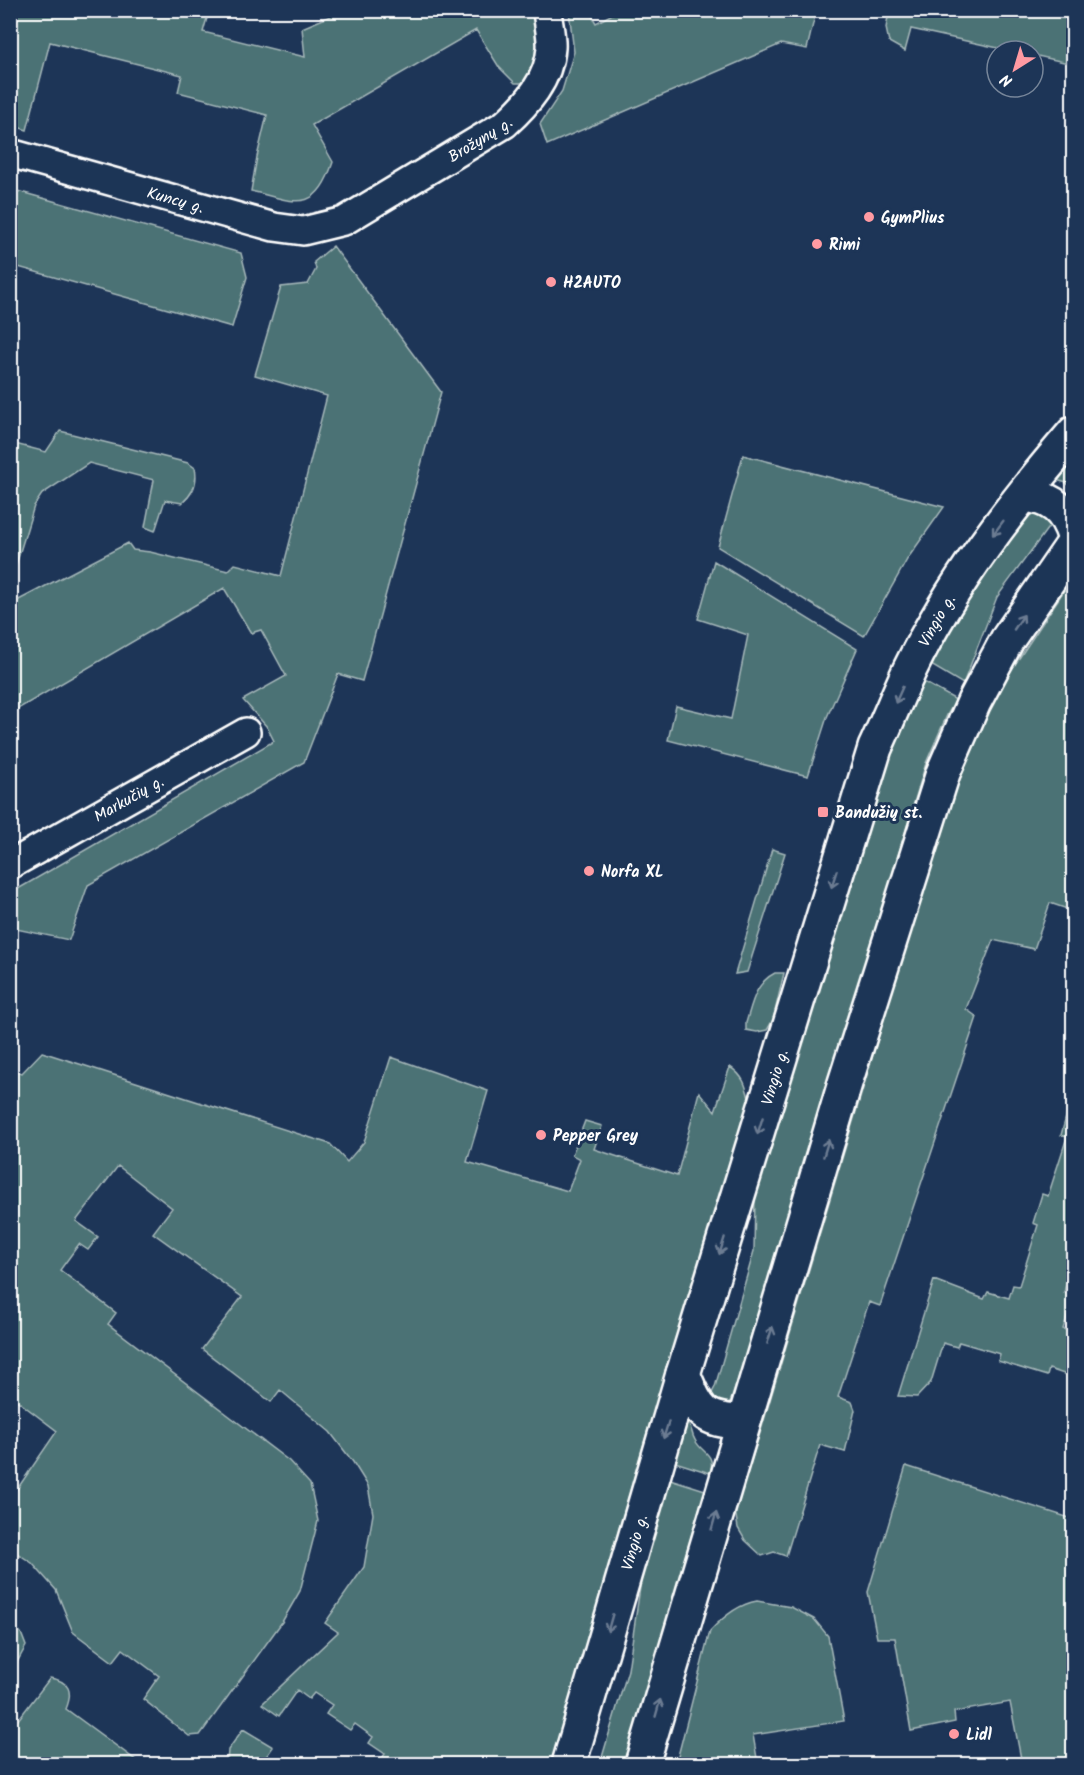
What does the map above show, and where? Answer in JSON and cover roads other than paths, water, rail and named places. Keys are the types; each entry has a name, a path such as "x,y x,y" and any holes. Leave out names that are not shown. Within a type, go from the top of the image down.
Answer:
{"main road":[{"name":"Vingio g.","path":"568,1764 683,1374 875,748 911,667 948,601 977,557 1048,463 1074,433"},
{"path":"1024,495 1036,496 1050,502 1064,513 1074,536"},
{"path":"642,1764 849,1071 943,772 974,702 1007,639 1074,543"},
{"path":"683,1374 697,1406 710,1417 725,1422 743,1422"}],"street":[{"name":"Brožynų g.","path":"344,221 506,124 525,106 544,77 551,48 547,10"},
{"name":"Kuncų g.","path":"10,153 274,227 303,231 344,221"},
{"name":"Markučių g.","path":"10,865 246,732"}],"place":[{"name":"GymPlius","path":"869,217"},
{"name":"Rimi","path":"817,244"},
{"name":"H2AUTO","path":"551,282"},
{"name":"Bandužių st.","path":"823,812"},
{"name":"Norfa XL","path":"589,871"},
{"name":"Pepper Grey","path":"541,1135"},
{"name":"Lidl","path":"954,1734"}]}
